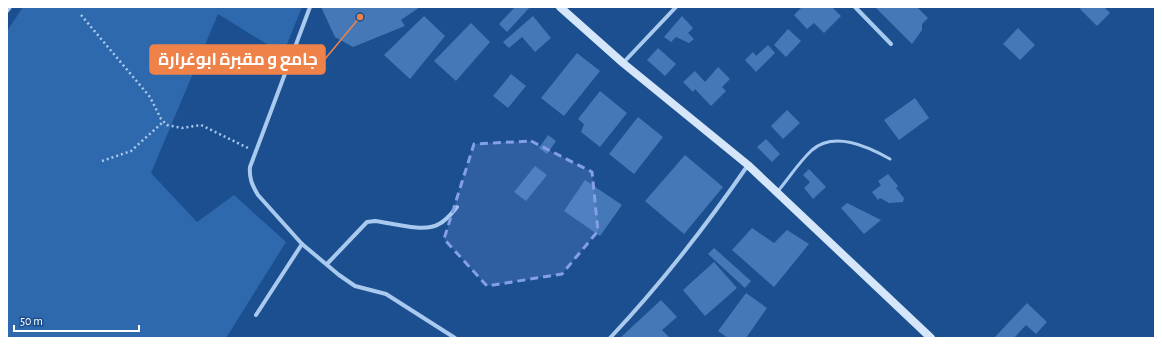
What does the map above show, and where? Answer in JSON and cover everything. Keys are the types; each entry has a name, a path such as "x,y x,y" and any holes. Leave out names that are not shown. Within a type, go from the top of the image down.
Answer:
{"street":[{"path":"7,11 10,7"},
{"path":"310,7 250,167 249,177 258,195 302,244 339,275 356,286 386,294 455,338"},
{"path":"560,7 623,63 748,165 931,338"},
{"path":"623,63 676,7"},
{"path":"855,7 891,44"},
{"path":"610,338 678,262 748,165"},
{"path":"327,264 367,222 375,221 424,228 438,225 448,218 457,207"},
{"path":"256,315 281,274 302,244"}],"lane":[{"path":"777,192 812,150 826,142 843,141 872,149 890,159"}],"path":[{"path":"81,15 150,97 164,122 175,128 201,125 256,152"},
{"path":"102,162 131,150 164,122"}],"highlighted area":[{"path":"531,141 592,172 598,231 562,274 487,286 444,239 474,144"}],"shaded area":[{"path":"23,7 302,7 283,54 218,14 151,173 197,222 234,195 286,242 226,338 7,338 7,31"}],"building":[{"path":"321,7 420,7 401,20 405,26 353,47 335,37"},
{"path":"515,7 530,7 507,32 499,24"},
{"path":"802,7 832,7 841,16 824,33 814,23 807,29 794,15"},
{"path":"875,7 917,7 928,18 922,24 922,30 912,44"},
{"path":"1082,7 1104,7 1110,13 1097,26 1080,9"},
{"path":"424,16 445,36 410,79 384,55"},
{"path":"533,16 551,38 535,52 522,37 509,48 503,42"},
{"path":"682,16 693,28 688,33 694,39 689,43 676,37 671,42 664,37"},
{"path":"471,23 490,42 456,81 434,61"},
{"path":"1018,28 1035,45 1020,60 1003,44"},
{"path":"788,29 801,41 786,57 774,45"},
{"path":"768,45 775,53 756,72 745,60 753,52 756,56"},
{"path":"658,48 676,64 665,76 647,60"},
{"path":"577,53 600,71 564,116 541,98"},
{"path":"718,67 730,79 722,87 726,91 711,106 695,89 693,92 683,82 695,71 705,82"},
{"path":"511,74 526,86 508,108 493,96"},
{"path":"600,91 627,113 600,147 581,132 584,124 578,119"},
{"path":"915,98 929,118 899,140 884,120"},
{"path":"787,110 800,123 783,139 771,126"},
{"path":"638,117 663,137 634,174 609,154"},
{"path":"548,135 556,141 547,154 539,148"},
{"path":"766,139 780,154 772,162 757,147"},
{"path":"685,155 723,187 684,234 645,201"},
{"path":"535,166 547,175 526,201 514,192"},
{"path":"809,169 826,187 813,199 804,188 810,182 803,175"},
{"path":"888,174 898,186 896,188 904,198 903,202 889,203 880,198 878,200 872,192 881,185 878,181"},
{"path":"585,180 622,205 600,236 564,211"},
{"path":"847,203 881,220 864,234 841,208"},
{"path":"752,228 774,243 787,230 809,244 774,287 732,250"},
{"path":"714,248 751,281 745,288 708,254"},
{"path":"714,262 737,288 705,316 683,290"},
{"path":"746,293 767,308 746,338 728,338 718,331"},
{"path":"661,300 677,317 662,330 670,338 620,338"},
{"path":"1027,303 1047,322 1036,334 1026,325 1014,338 994,338"}],"place":[{"name":"جامع و مقبرة ابوغرارة","path":"360,17"}]}
